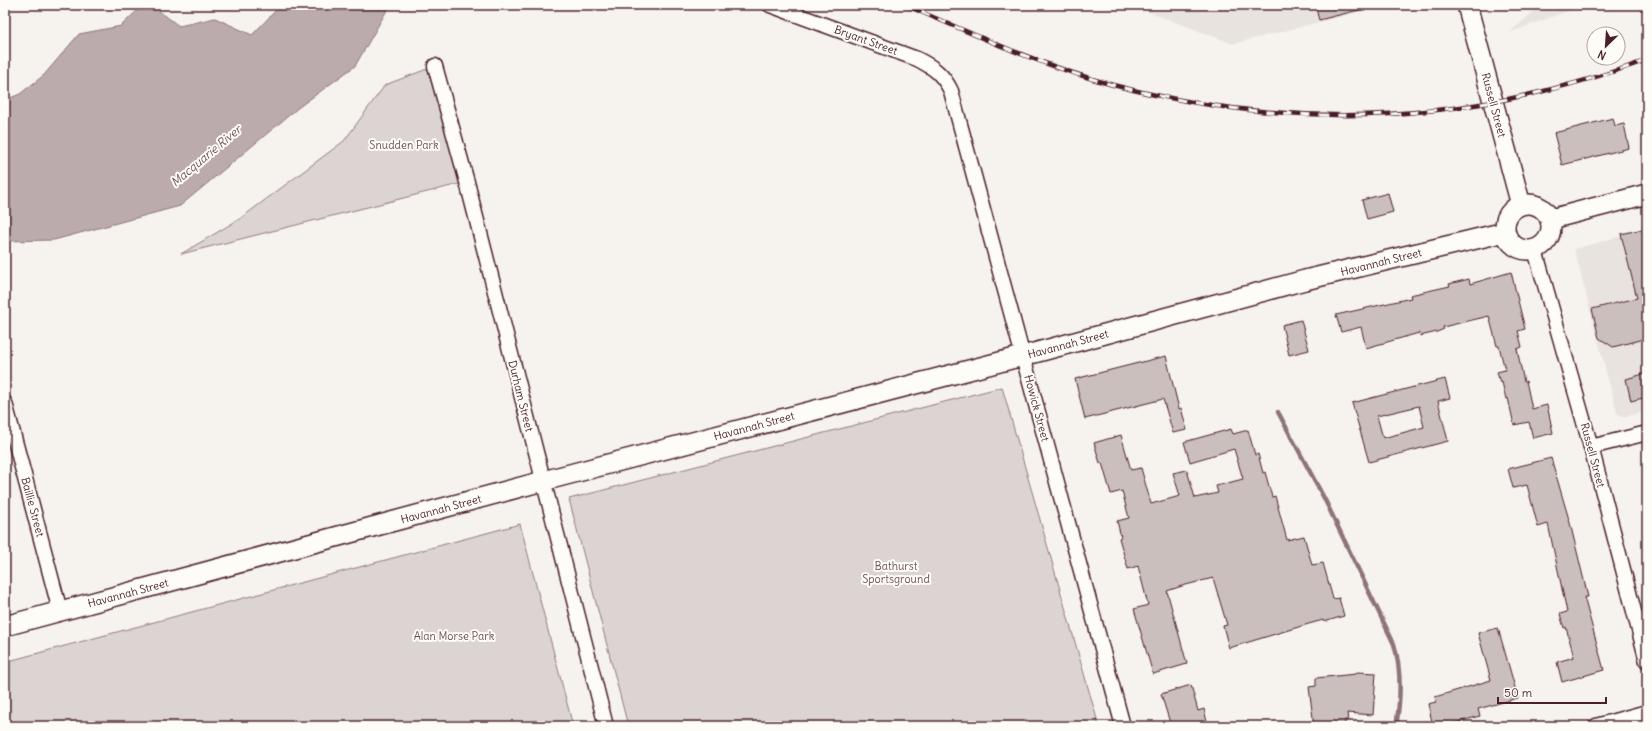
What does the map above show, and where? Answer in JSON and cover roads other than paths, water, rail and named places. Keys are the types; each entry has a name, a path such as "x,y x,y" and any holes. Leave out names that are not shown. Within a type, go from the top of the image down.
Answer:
{"street":[{"name":"Bryant Street","path":"770,5 928,64 938,71 946,80 951,91"},
{"name":"Russell Street","path":"1467,5 1521,205"},
{"name":"Durham Street","path":"435,66 467,182 606,726"},
{"name":"Howick Street","path":"951,91 1123,726"},
{"path":"1551,219 1647,194"},
{"path":"1521,205 1536,205 1542,208 1551,219 1552,228 1548,239 1535,250 1522,250 1516,247 1511,243 1505,232 1505,225 1510,212 1521,205"},
{"name":"Havannah Street","path":"5,626 543,481 1023,356 1305,280 1505,232"},
{"name":"Russell Street","path":"1535,250 1591,447 1647,661"},
{"name":"Baillie Street","path":"5,403 60,611"},
{"path":"1591,447 1647,433"},
{"path":"1596,726 1647,712"}],"water":[{"name":"Macquarie River","path":"143,5 151,5 179,26 215,18 252,35 281,5 390,5 355,66 299,107 180,206 54,240 5,241 5,100 20,94 44,75 79,34 121,26"}],"waterway":[{"path":"1278,412 1324,498 1394,644 1397,654 1400,685 1396,726"}],"railway":[{"path":"905,5 1008,49 1060,69 1113,85 1167,97 1220,106 1273,112 1326,115 1380,114 1433,110 1486,103 1567,85 1647,60"}],"park label":[{"name":"Snudden Park","path":"404,145"},
{"name":"Bathurst Sportsground","path":"896,572"},
{"name":"Alan Morse Park","path":"454,636"}]}
